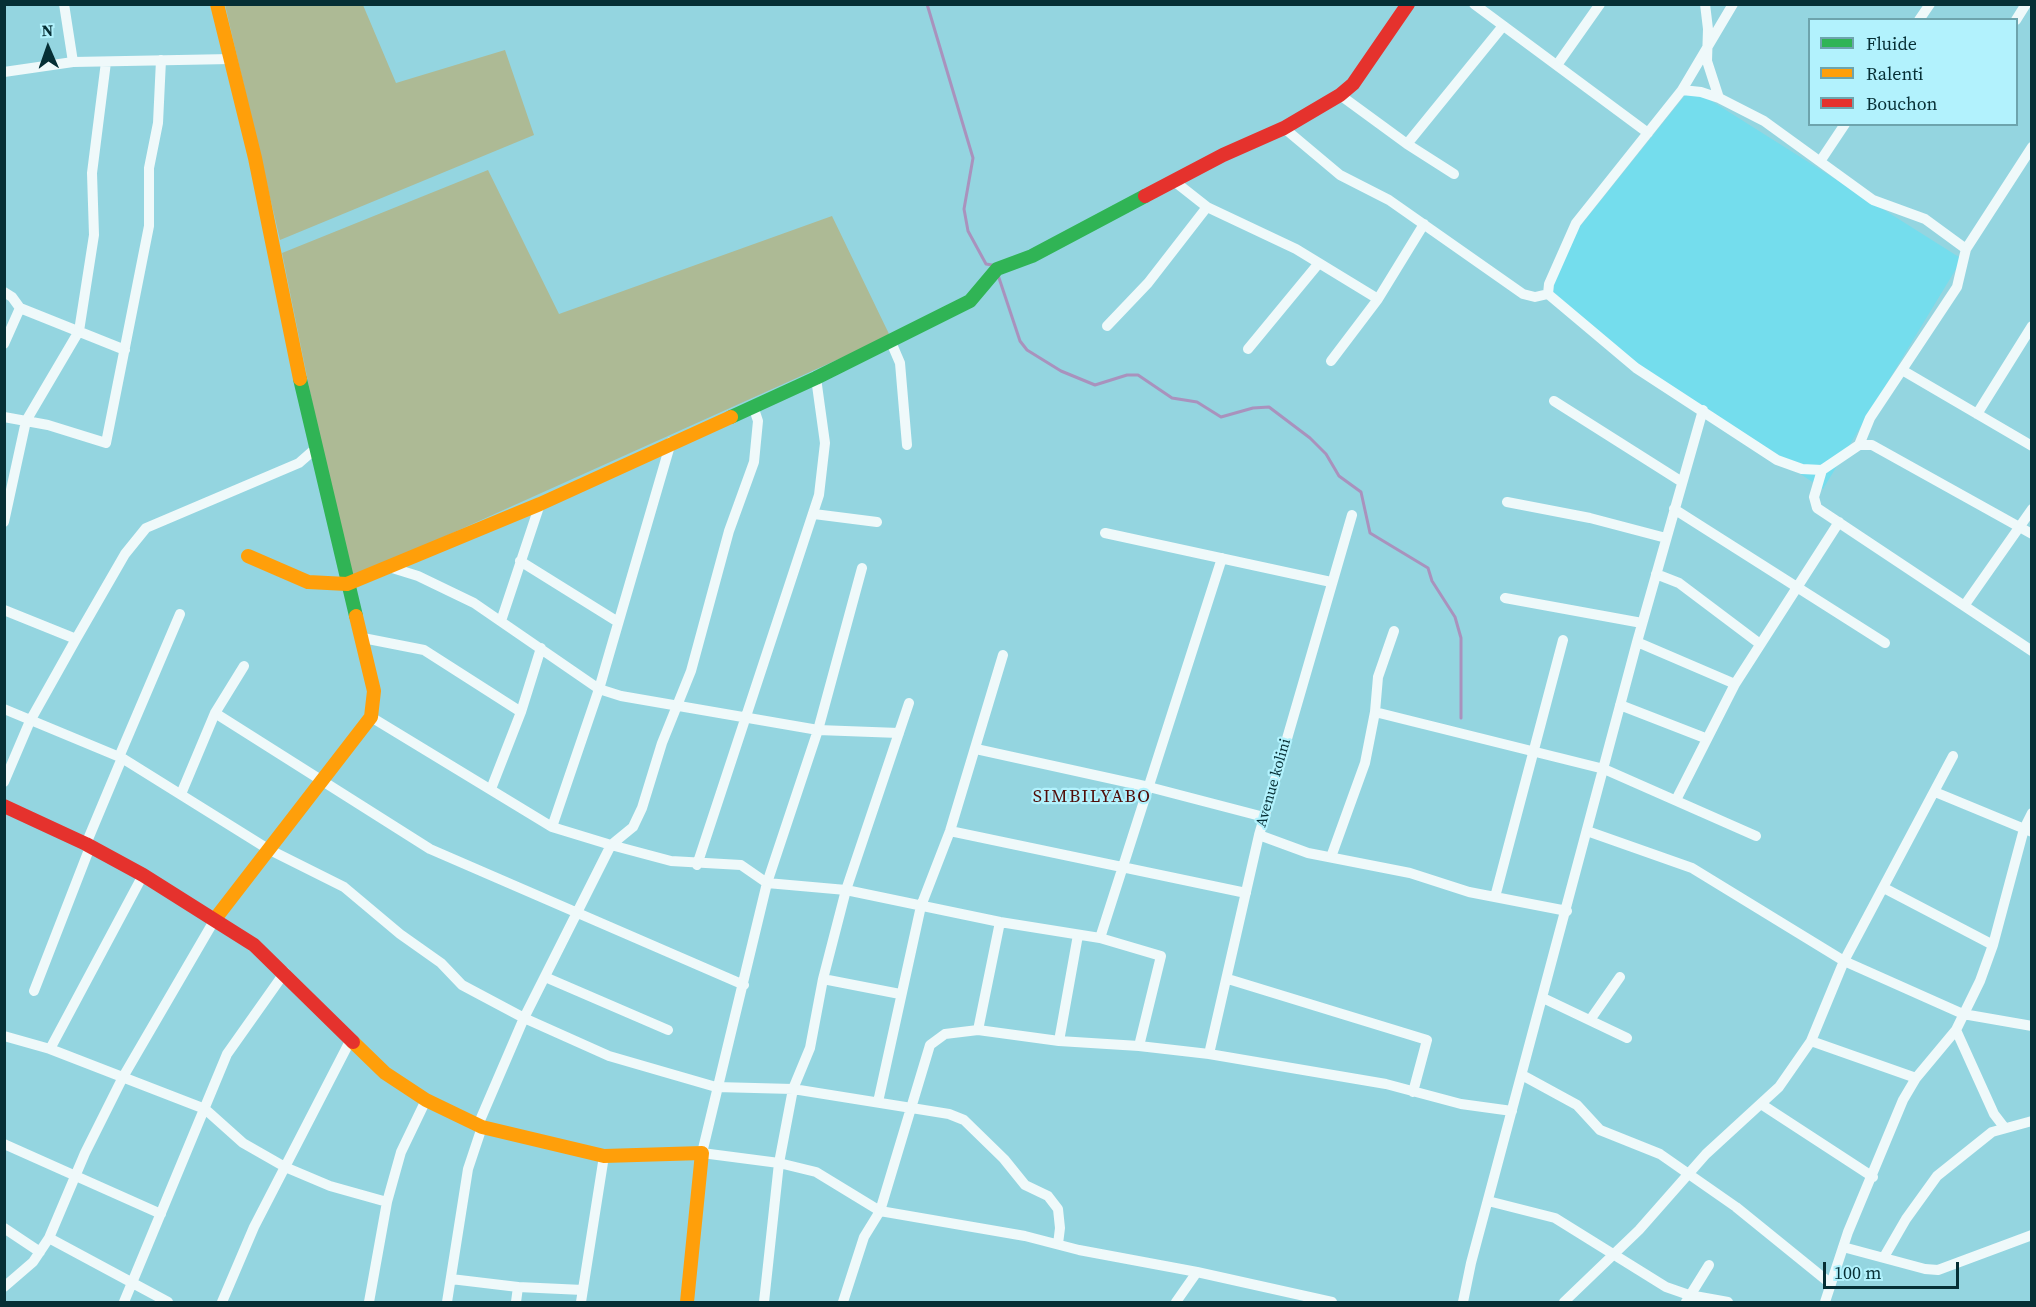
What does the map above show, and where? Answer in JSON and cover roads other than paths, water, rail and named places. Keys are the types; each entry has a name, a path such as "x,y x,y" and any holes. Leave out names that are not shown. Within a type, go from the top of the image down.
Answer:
{"street":[{"path":"64,4 74,62"},
{"path":"4,1287 18,1278 49,1238 123,1077 215,919 371,717 374,691 363,638 347,584 315,449 261,197 255,158 217,4"},
{"path":"248,556 308,582 347,584 540,504 671,442 816,378 970,301 997,270 1032,256 1284,128 1340,95 1353,84 1408,4"},
{"path":"1474,4 1648,133"},
{"path":"1557,65 1600,4"},
{"path":"1704,4 1708,29 1707,61 1719,98"},
{"path":"1548,294 1549,284 1576,223 1682,90 1733,4"},
{"path":"1920,18 1930,4"},
{"path":"2017,18 2026,4"},
{"path":"1407,144 1503,26"},
{"path":"4,72 74,62 231,59"},
{"path":"4,417 106,442 149,226 149,168 158,123 161,60"},
{"path":"4,522 26,421 79,331 94,235 92,173 106,62"},
{"path":"1682,90 1701,92 1719,98 1764,121 1821,160 1873,200 1925,219 1966,249"},
{"path":"1340,95 1407,144 1454,174"},
{"path":"1821,160 1844,126"},
{"path":"1284,128 1340,175 1389,200 1523,294 1535,297 1548,294"},
{"path":"1859,445 1870,418 1957,287 1966,249 2031,147"},
{"path":"1174,182 1207,207 1296,249 1378,299"},
{"path":"1107,326 1148,283 1207,207"},
{"path":"1331,361 1378,299 1424,224"},
{"path":"1248,349 1319,263"},
{"path":"4,292 12,297 20,308 125,350"},
{"path":"1548,294 1636,368 1777,460 1802,469 1821,470 1859,445 1872,445 2031,534"},
{"path":"4,344 20,308"},
{"path":"1977,414 2031,326"},
{"path":"891,342 900,363 907,445"},
{"path":"1902,370 2031,446"},
{"path":"697,865 819,495 825,443 816,378"},
{"path":"1554,401 1682,482"},
{"path":"447,1302 468,1169 480,1126 524,1018 611,845 633,827 662,743 691,671 729,531 754,462 758,422 753,406"},
{"path":"1463,1302 1636,642 1702,410"},
{"path":"552,827 599,689 671,442"},
{"path":"4,782 30,721 125,554 146,528 299,463 315,449"},
{"path":"1821,470 1814,497 1817,508 2031,649"},
{"path":"1507,502 1590,518 1666,538"},
{"path":"501,621 540,504"},
{"path":"1674,509 1885,643"},
{"path":"1964,606 2031,509"},
{"path":"814,514 877,522"},
{"name":"Avenue kolini","path":"1209,1054 1228,979 1258,835 1352,515"},
{"path":"1676,800 1705,738 1735,684 1839,522"},
{"path":"1105,533 1331,582"},
{"path":"1100,938 1121,866 1149,787 1222,558"},
{"path":"520,561 618,622"},
{"path":"388,567 418,576 474,603 599,689 621,696 818,730 899,733"},
{"path":"687,1302 702,1153 716,1087 744,984 767,883 818,730 861,568"},
{"path":"1656,574 1679,583 1760,644"},
{"path":"1505,598 1642,623"},
{"path":"4,610 76,639"},
{"path":"34,991 120,758 180,614"},
{"path":"1331,857 1365,763 1375,712 1378,677 1394,631"},
{"path":"363,638 424,650 521,712"},
{"path":"1495,897 1563,640"},
{"path":"1636,642 1735,684"},
{"path":"491,789 521,712 541,648"},
{"path":"878,1102 921,906 950,831 1004,655"},
{"path":"181,794 215,713 244,666"},
{"path":"764,1302 779,1163 793,1089 810,1048 823,979 846,890 909,703"},
{"path":"1620,705 1705,738"},
{"path":"4,709 120,758 268,849 344,888 400,934 441,963 462,985 524,1018 609,1056 716,1087 793,1089 949,1114 971,1124 1025,1185 1048,1196 1058,1209 1060,1228 1058,1244"},
{"path":"1375,712 1604,769 1756,836"},
{"path":"215,713 277,750 321,781 430,849 744,984"},
{"path":"371,717 552,827 611,845 697,865 741,866 767,883 846,890 1000,922 1100,938 1161,956 1139,1046"},
{"path":"976,749 1149,787 1264,817"},
{"path":"1564,1302 1639,1230 1687,1174 1779,1087 1811,1041 1844,961 1953,756"},
{"path":"1935,792 2028,831"},
{"path":"4,806 88,845 143,875 254,945 285,972 350,1041 385,1073 426,1100 480,1126 604,1156 702,1153 779,1163 816,1172 880,1210 1197,1272 1332,1302"},
{"path":"1825,1302 1843,1247 1903,1100 1916,1078 1956,1030 1980,981 2028,831 2031,813"},
{"path":"950,831 1246,893"},
{"path":"1587,831 1692,868 1844,961 1963,1014 2031,1026"},
{"path":"1258,835 1308,853 1410,873 1469,892 1567,910"},
{"path":"50,1048 143,875"},
{"path":"1884,888 1993,945"},
{"path":"978,1030 1000,922"},
{"path":"1059,1041 1078,935"},
{"path":"124,1302 227,1054 285,972"},
{"path":"1590,1020 1620,976"},
{"path":"545,977 668,1030"},
{"path":"823,979 900,994"},
{"path":"1228,979 1427,1040 1413,1092"},
{"path":"1543,998 1627,1038"},
{"path":"843,1302 864,1237 880,1210 909,1107 930,1045 945,1034 978,1030 1059,1041 1139,1046 1209,1054 1386,1084 1461,1104 1512,1111"},
{"path":"1956,1030 1994,1114 2004,1126"},
{"path":"4,1036 50,1048 205,1109 243,1143 285,1167 330,1186 387,1202"},
{"path":"222,1302 254,1227 350,1041"},
{"path":"1811,1041 1916,1078"},
{"path":"1522,1076 1577,1105 1600,1130 1660,1154 1736,1207 1831,1284"},
{"path":"369,1302 387,1202 400,1152 426,1100"},
{"path":"1761,1104 1873,1176"},
{"path":"1884,1257 1906,1219 1937,1176 1972,1146 2004,1126 2031,1121"},
{"path":"4,1144 161,1214"},
{"path":"581,1302 604,1156"},
{"path":"1488,1201 1555,1218 1687,1299 1728,1302"},
{"path":"4,1228 39,1252"},
{"path":"1843,1247 1925,1269 1938,1270 2031,1235"},
{"path":"49,1238 168,1302"},
{"path":"1687,1299 1709,1265"},
{"path":"1176,1302 1197,1272"},
{"path":"451,1279 518,1287 582,1290"},
{"path":"516,1302 518,1287"}],"waterway":[{"path":"927,4 973,158 964,209 968,231 986,264 992,265"},
{"path":"998,275 1020,341 1027,350 1061,371 1095,385 1127,375 1138,375 1172,398 1197,402 1221,417 1253,408 1269,407 1310,438 1326,454 1339,476 1361,492 1370,533 1428,568 1432,581 1455,617 1461,638 1461,718"}],"district":[{"name":"SIMBILYABO","path":"1092,797"}]}
